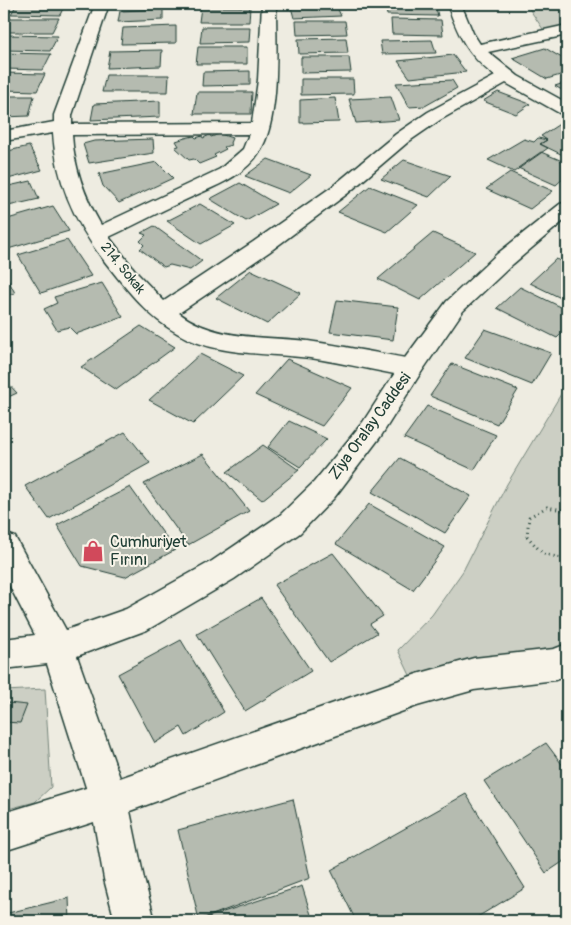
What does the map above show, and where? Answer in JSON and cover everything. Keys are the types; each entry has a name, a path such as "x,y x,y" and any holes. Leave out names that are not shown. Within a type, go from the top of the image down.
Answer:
{"street":[{"name":"214. Sokak","path":"102,4 63,115 62,128 67,172 85,216 141,293 188,329 213,338 255,346 308,350 411,368"},
{"path":"97,235 213,180 237,166 252,149 260,128 266,78 269,4"},
{"path":"454,4 466,35 477,50 507,76 567,110"},
{"path":"477,50 567,30"},
{"path":"164,312 261,247 340,190 402,138 434,116 507,76"},
{"path":"4,136 62,128 260,128"},
{"name":"Ziya Oralay Caddesi","path":"4,654 58,648 136,620 223,570 290,524 324,490 372,429 411,368 455,306 504,259 567,208"},
{"path":"4,546 58,648 108,800 124,879 135,921"},
{"path":"4,832 108,800 417,690 474,674 555,664 567,659"}],"path":[{"path":"567,512 547,507 529,517 527,536 543,554 567,559"}],"shaded area":[{"path":"526,4 567,4 567,30 547,35"},
{"path":"567,384 567,659 555,664 417,690 398,650 432,615 463,571 507,484"},
{"path":"45,689 51,787 35,802 4,810 4,691"}],"building":[{"path":"17,4 65,4 60,15 11,14"},
{"path":"129,4 171,4 171,5 129,6"},
{"path":"385,4 435,4 438,16 387,15"},
{"path":"336,5 341,16 294,18 291,7"},
{"path":"201,7 250,7 249,22 199,22"},
{"path":"163,9 163,20 118,22 120,11"},
{"path":"10,18 59,18 52,32 4,32"},
{"path":"391,19 441,20 443,35 392,34"},
{"path":"296,21 345,21 347,34 297,35"},
{"path":"176,26 176,43 121,44 123,28"},
{"path":"202,27 250,27 249,42 200,43"},
{"path":"7,35 58,36 50,51 4,50 4,40"},
{"path":"346,38 348,53 299,54 298,39"},
{"path":"432,40 436,53 382,54 380,41"},
{"path":"198,47 247,47 247,64 196,64"},
{"path":"545,48 567,61 567,73 547,79 512,58"},
{"path":"162,50 161,66 107,68 110,51"},
{"path":"4,53 51,54 43,70 4,69"},
{"path":"453,55 466,72 410,78 398,61"},
{"path":"301,57 349,57 351,72 301,73"},
{"path":"250,71 250,85 202,86 203,72"},
{"path":"4,73 45,74 37,91 4,90"},
{"path":"106,75 169,75 168,92 102,92"},
{"path":"301,79 353,79 354,94 301,95"},
{"path":"452,80 457,88 425,106 409,107 396,83"},
{"path":"567,82 567,93 555,86"},
{"path":"197,92 252,92 251,114 194,114"},
{"path":"498,92 530,104 516,114 483,101"},
{"path":"4,96 34,96 29,116 4,117"},
{"path":"391,97 399,120 356,123 349,99"},
{"path":"335,98 339,122 300,123 300,100"},
{"path":"160,101 160,117 91,120 94,104"},
{"path":"561,123 567,127 567,157 540,144 547,140 541,136"},
{"path":"220,134 232,138 231,145 224,147 226,149 214,155 216,157 199,164 194,159 189,160 175,147 179,146 176,141 185,138 202,136 203,138"},
{"path":"538,138 547,140 540,144 548,148 514,172 488,160 524,139 534,142"},
{"path":"153,139 154,153 89,163 83,144 94,141"},
{"path":"29,146 42,170 4,180 4,152"},
{"path":"541,152 567,163 567,175 556,185 518,168"},
{"path":"268,159 311,175 289,193 245,176"},
{"path":"404,160 451,176 429,197 381,179"},
{"path":"157,162 173,178 119,203 103,186 99,174"},
{"path":"510,172 553,191 530,209 486,189"},
{"path":"31,181 39,199 4,207 4,187"},
{"path":"240,183 276,204 246,221 210,199"},
{"path":"370,186 418,205 387,232 338,212"},
{"path":"200,204 235,225 201,244 167,221"},
{"path":"53,206 69,231 8,249 4,241 4,220"},
{"path":"154,226 202,261 190,270 170,265 164,267 140,249 144,245 140,241 146,235 141,233"},
{"path":"433,233 475,252 420,300 378,279"},
{"path":"67,240 91,276 41,293 18,255"},
{"path":"556,259 567,264 567,301 530,283"},
{"path":"251,270 301,293 267,324 216,298"},
{"path":"4,272 15,293 4,296"},
{"path":"102,283 123,317 76,334 69,327 57,330 44,309 57,303 54,297"},
{"path":"520,287 567,310 567,328 557,338 497,308"},
{"path":"337,300 398,307 393,340 330,332"},
{"path":"141,326 175,347 116,390 81,367"},
{"path":"485,329 551,353 532,385 465,358"},
{"path":"200,354 243,376 193,424 149,400"},
{"path":"287,359 352,388 322,426 255,395"},
{"path":"452,364 518,390 497,424 430,396"},
{"path":"4,379 17,393 4,399"},
{"path":"427,406 496,435 474,470 404,438"},
{"path":"289,421 327,439 300,467 268,447"},
{"path":"125,432 150,463 49,519 25,486"},
{"path":"263,445 299,470 262,500 227,472"},
{"path":"203,454 249,511 188,545 144,484"},
{"path":"400,458 471,496 445,533 372,492"},
{"path":"130,487 175,550 125,577 82,566 57,525"},
{"path":"369,504 445,547 413,590 336,544"},
{"path":"333,553 383,616 370,624 377,633 329,662 274,585"},
{"path":"261,598 311,671 245,711 197,634"},
{"path":"181,640 224,712 186,736 181,727 155,743 118,674"},
{"path":"8,703 27,705 20,723 4,722 4,713"},
{"path":"546,743 567,771 567,859 546,873 484,781"},
{"path":"466,794 525,888 471,921 356,921 331,870"},
{"path":"293,799 310,878 199,920 178,830"},
{"path":"302,886 313,921 206,921 205,918"},
{"path":"69,898 70,921 4,921 4,914"}],"place":[{"name":"Cumhuriyet Fırını","path":"93,551"}]}
